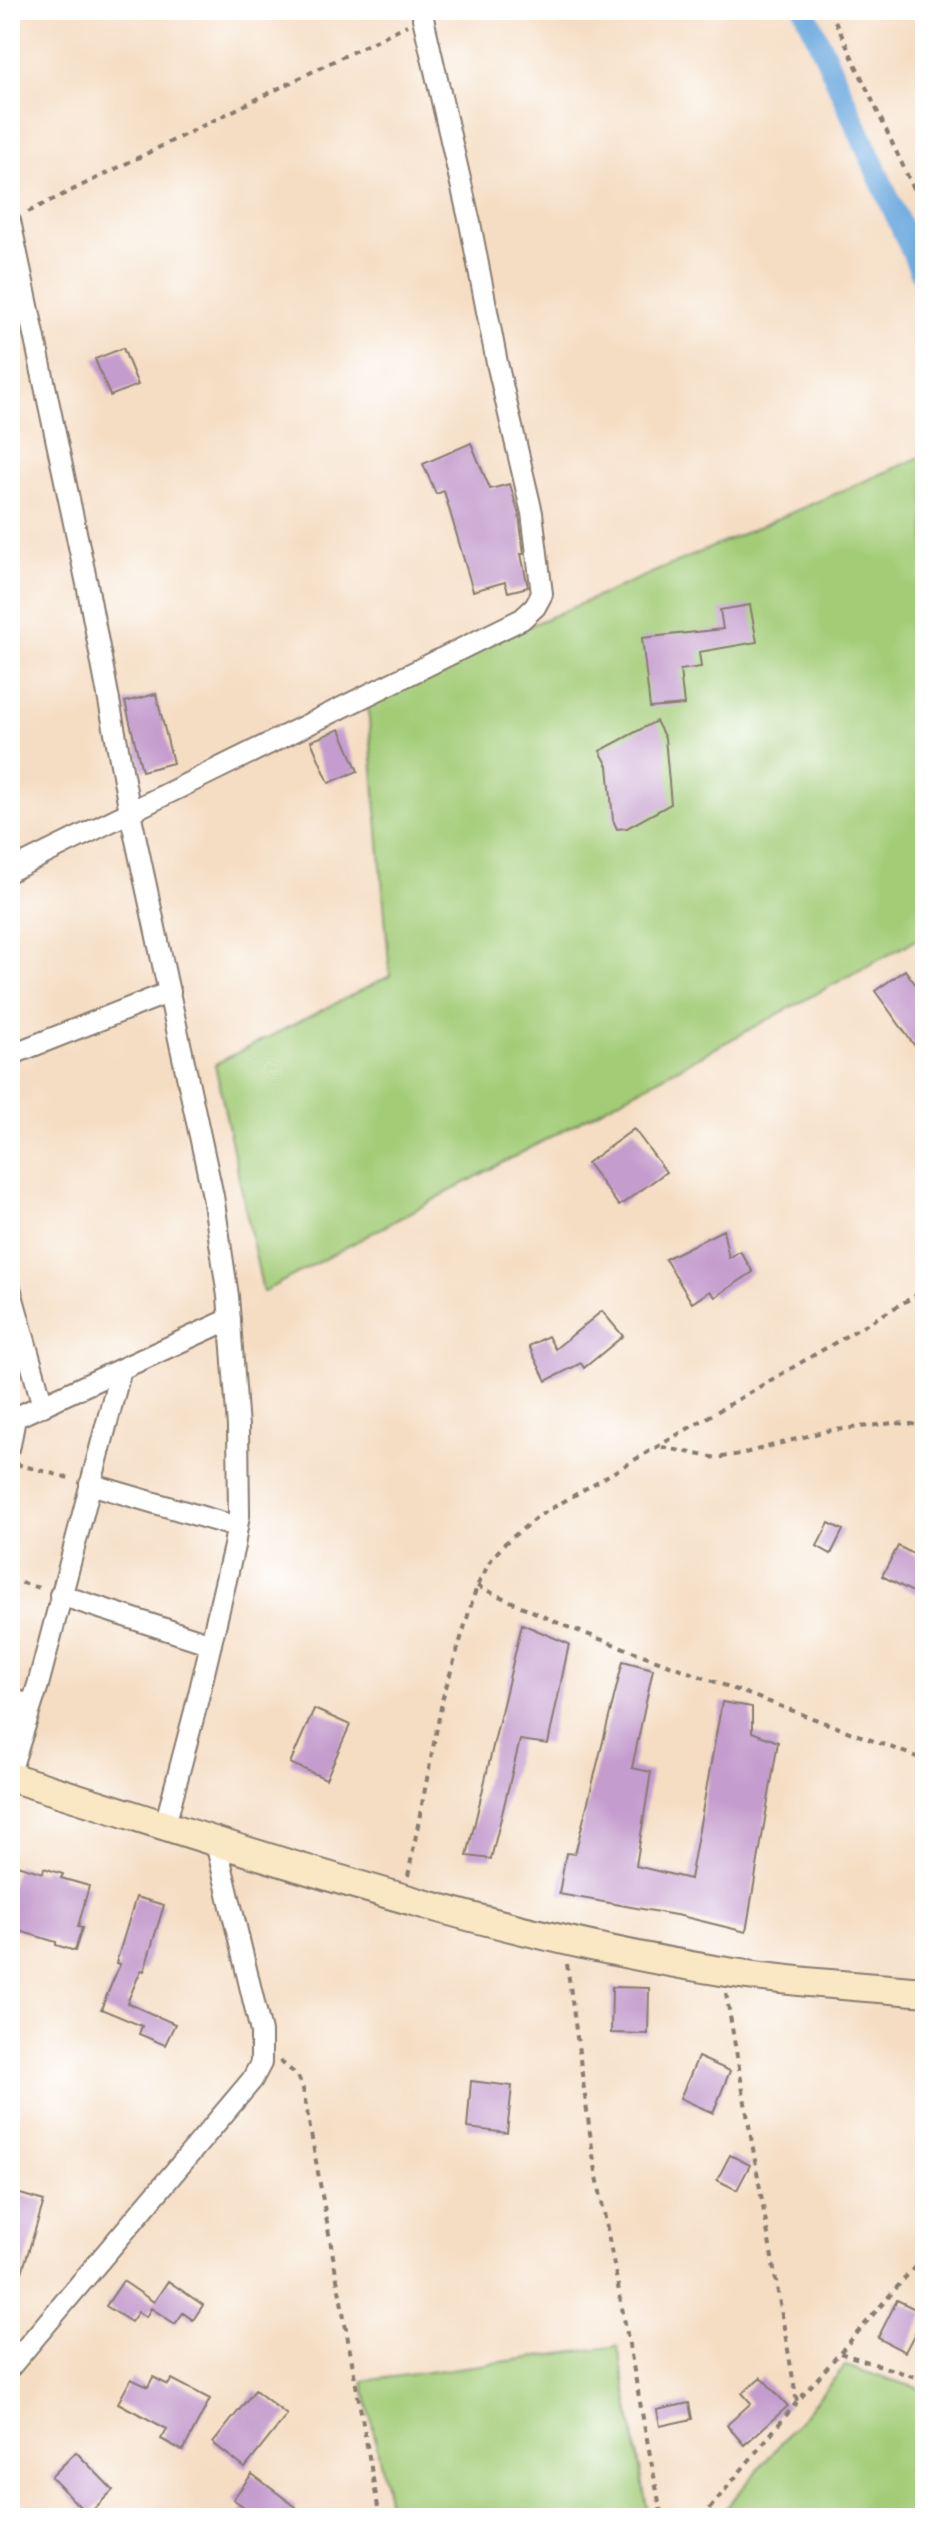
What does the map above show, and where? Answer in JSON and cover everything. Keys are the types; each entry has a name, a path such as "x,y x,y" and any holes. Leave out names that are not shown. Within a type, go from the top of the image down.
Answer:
{"main road":[{"path":"10,1775 404,1898 563,1938 722,1971 925,1992"}],"street":[{"path":"10,871 522,619 535,607 542,594 532,513 423,18"},
{"path":"10,221 87,584 130,812 213,1196 230,1319 238,1427 237,1527 165,1825"},
{"path":"10,1055 170,992"},
{"path":"10,1288 43,1406"},
{"path":"10,1445 12,1419 230,1319"},
{"path":"10,1775 121,1369"},
{"path":"90,1484 237,1527"},
{"path":"60,1595 211,1644"},
{"path":"10,1699 31,1705"},
{"path":"10,2367 252,2080 261,2063 261,2032 215,1839"}],"path":[{"path":"830,10 925,213"},
{"path":"10,221 423,18"},
{"path":"404,1898 443,1697 477,1586 504,1544 537,1517 925,1290"},
{"path":"659,1447 716,1458 826,1431 894,1423 925,1425"},
{"path":"10,1462 90,1484"},
{"path":"10,1579 60,1595"},
{"path":"477,1586 565,1626 925,1760"},
{"path":"563,1938 593,2155 662,2518"},
{"path":"722,1971 797,2402"},
{"path":"262,2052 288,2066 298,2076 303,2089 380,2518"},
{"path":"702,2518 797,2402 925,2255"},
{"path":"840,2353 925,2380"}],"green space":[{"path":"925,455 925,935 263,1292 215,1064 390,976 367,696"},
{"path":"618,2346 649,2518 392,2518 363,2381"},
{"path":"845,2366 925,2390 925,2518 718,2518"}],"building":[{"path":"123,348 138,385 110,396 95,359"},
{"path":"471,443 490,489 510,484 519,515 524,554 521,554 528,587 508,592 505,582 473,591 444,491 436,494 423,464"},
{"path":"750,605 757,642 699,652 701,667 680,670 684,705 650,708 642,638 723,629 720,610"},
{"path":"156,694 173,763 142,771 125,702"},
{"path":"656,721 665,738 671,804 627,828 617,829 613,820 608,766 600,751"},
{"path":"340,729 358,771 329,783 311,741"},
{"path":"905,970 925,997 925,1037 914,1045 875,991"},
{"path":"634,1129 666,1172 619,1206 587,1163"},
{"path":"723,1230 729,1258 740,1251 753,1272 715,1297 710,1291 692,1303 665,1259"},
{"path":"602,1311 623,1336 584,1368 581,1363 546,1381 529,1346 548,1336 555,1349"},
{"path":"829,1523 843,1530 831,1554 817,1546"},
{"path":"898,1546 925,1560 925,1586 920,1596 882,1576"},
{"path":"522,1624 569,1644 548,1744 520,1740 491,1859 467,1856"},
{"path":"623,1661 653,1669 632,1768 651,1772 636,1866 690,1879 722,1702 752,1707 752,1732 778,1742 746,1932 681,1916 559,1894 566,1853 575,1854"},
{"path":"314,1709 350,1725 326,1779 290,1763"},
{"path":"17,1865 43,1873 44,1868 63,1874 61,1878 89,1886 75,1951 10,1928 10,1888"},
{"path":"136,1897 164,1905 144,1971 141,1970 127,2003 175,2024 165,2045 139,2034 142,2026 101,2009 120,1964 116,1963"},
{"path":"612,1987 649,1988 648,2034 611,2033"},
{"path":"698,2057 730,2071 713,2113 680,2098"},
{"path":"471,2081 512,2086 507,2133 467,2128"},
{"path":"730,2155 750,2165 737,2190 717,2180"},
{"path":"10,2191 44,2201 14,2298 10,2298"},
{"path":"123,2281 154,2302 168,2281 203,2305 193,2320 183,2313 175,2324 151,2308 146,2317 138,2312 131,2322 106,2306"},
{"path":"897,2300 925,2314 905,2352 878,2338"},
{"path":"153,2377 168,2385 172,2379 210,2399 183,2451 161,2439 167,2429 118,2403 131,2379 148,2387"},
{"path":"761,2377 788,2406 744,2445 727,2425 751,2403 742,2393"},
{"path":"255,2390 287,2415 245,2468 213,2443"},
{"path":"689,2403 692,2419 660,2426 657,2410"},
{"path":"76,2452 113,2490 88,2515 51,2477"},
{"path":"252,2474 296,2507 288,2518 236,2518 244,2507 233,2499"}],"waterway":[{"path":"805,10 925,281"}]}
